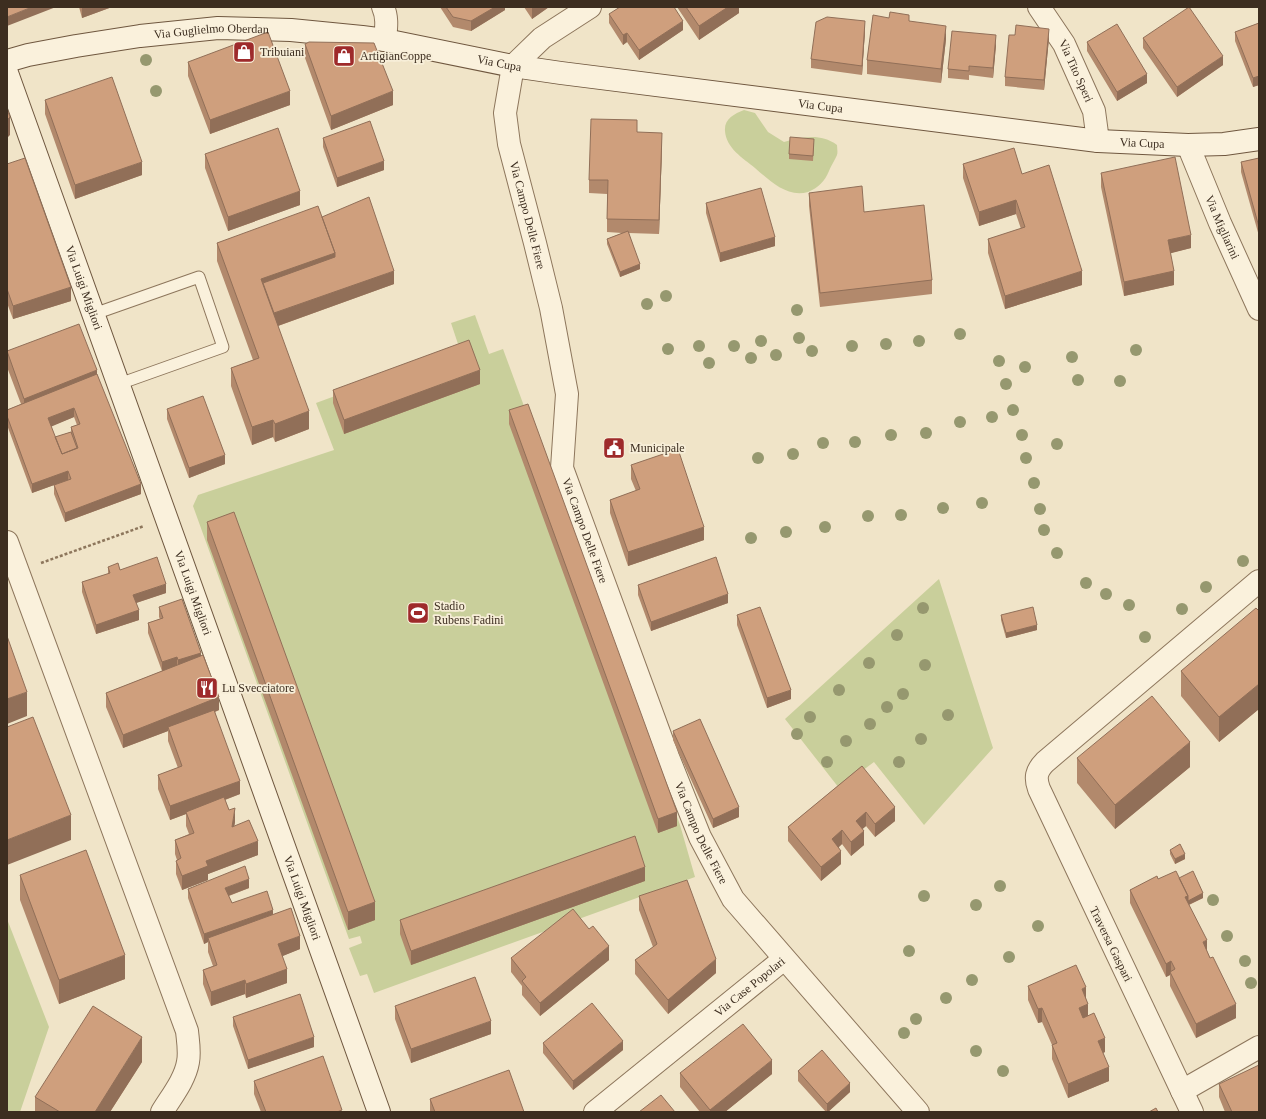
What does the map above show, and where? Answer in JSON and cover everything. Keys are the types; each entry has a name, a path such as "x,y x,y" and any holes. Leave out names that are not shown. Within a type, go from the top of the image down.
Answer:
{"street":[{"path":"383,7 386,12 385,40"},
{"path":"513,66 542,38 590,7"},
{"name":"Via Tito Speri","path":"1039,7 1064,44 1094,111 1098,141"},
{"name":"Via Guglielmo Oberdan","path":"7,61 28,55 104,42 218,28 290,30 385,40"},
{"name":"Via Cupa","path":"385,40 513,66 561,73 1098,141 1188,145 1224,144 1259,139"},
{"name":"Via Campo Delle Fiere","path":"513,66 505,113 509,144 551,308 567,394 562,468 668,757 700,837 733,899 784,959"},
{"name":"Via Luigi Migliori","path":"7,73 379,1112"},
{"name":"Via Migliarini","path":"1188,145 1220,223 1259,309"},
{"path":"7,542 187,1031 189,1050 185,1073 162,1112"},
{"name":"Traversa Gaspari","path":"1192,1112 1039,790 1036,775 1039,768 1050,757 1259,581"},
{"name":"Via Case Popolari","path":"595,1112 784,959 918,1112"},
{"path":"1182,1091 1259,1047"}],"lane":[{"path":"94,314 199,277 223,347 119,384"}],"path":[{"path":"18,572 149,524"}],"green space":[{"path":"744,110 755,113 768,132 784,142 818,137 831,141 837,145 836,156 821,184 808,192 793,193 773,183 740,156 728,143 725,127 730,118"},
{"name":"Stadio Rubens Fadini","path":"475,315 489,354 503,349 528,417 532,416 680,825 695,877 374,993 367,974 360,976 349,948 362,943 360,936 349,939 193,506 198,495 334,450 316,403 460,350 451,323"},
{"path":"939,579 993,748 924,825 874,762 839,788 785,719"},
{"path":"7,919 49,1027 20,1112 7,1112"}],"building":[{"path":"7,7 32,7 7,17"},
{"path":"446,7 495,7 471,21 453,17"},
{"path":"620,7 674,7 683,21 639,50 627,33 623,35 609,14"},
{"path":"686,7 728,7 699,26"},
{"path":"1189,7 1223,56 1177,87 1143,38"},
{"path":"890,12 909,15 909,21 946,26 941,69 867,60 873,15 889,18"},
{"path":"827,17 865,21 862,66 811,59 816,22"},
{"path":"1259,23 1259,76 1253,78 1235,32"},
{"path":"1117,24 1147,74 1117,92 1087,42"},
{"path":"1016,25 1049,29 1044,80 1005,77 1009,35 1015,35"},
{"path":"952,31 996,35 993,68 969,66 969,71 948,69"},
{"path":"268,32 290,91 210,120 188,62"},
{"path":"309,42 374,43 393,91 331,116 305,44"},
{"path":"112,77 142,162 75,185 45,100"},
{"path":"7,109 10,117 7,120"},
{"path":"591,119 637,120 637,132 662,133 659,220 607,219 608,180 589,180"},
{"path":"370,121 384,161 337,178 323,138"},
{"path":"278,128 300,191 228,217 205,154"},
{"path":"790,137 814,139 813,156 789,154"},
{"path":"1014,148 1022,174 1049,165 1082,271 1005,296 988,239 1025,227 1016,200 979,212 963,164"},
{"path":"1175,157 1191,235 1168,240 1174,271 1124,282 1101,173"},
{"path":"25,158 71,287 13,306 7,289 7,164"},
{"path":"1259,158 1259,227 1241,162"},
{"path":"862,186 864,212 924,205 932,280 820,293 809,193"},
{"path":"761,188 775,237 720,253 706,203"},
{"path":"369,197 394,271 274,313 263,283 335,257 335,253 322,217"},
{"path":"318,206 335,253 261,279 309,411 275,424 273,420 252,427 231,368 259,358 217,243"},
{"path":"628,231 640,264 620,272 607,239"},
{"path":"79,324 97,370 24,399 7,351"},
{"path":"469,340 480,370 344,420 333,390"},
{"path":"97,374 141,484 65,513 54,485 71,479 68,471 32,484 7,416 7,410","holes":["74,408 80,424 71,427 78,448 62,454 48,418"]},
{"path":"203,396 225,455 189,468 167,409"},
{"path":"528,404 677,812 658,819 509,410"},
{"path":"71,432 77,448 62,454 55,437"},
{"path":"678,449 704,527 628,552 610,500 640,489 631,465"},
{"path":"234,512 375,902 348,912 207,522"},
{"path":"157,557 166,584 133,595 139,610 96,625 82,582 110,573 108,567 118,563 120,570"},
{"path":"716,557 728,594 651,622 638,585"},
{"path":"182,599 201,653 178,660 177,657 162,662 148,623 163,618 159,607"},
{"path":"760,607 791,690 767,698 737,615"},
{"path":"1033,607 1037,625 1006,633 1001,615"},
{"path":"1256,608 1259,611 1259,684 1219,717 1181,671"},
{"path":"7,636 27,692 7,699"},
{"path":"203,655 219,697 123,735 106,693"},
{"path":"1152,696 1190,742 1115,805 1077,758"},
{"path":"214,710 240,781 170,806 158,775 182,766 168,727"},
{"path":"33,717 71,815 7,840 7,727"},
{"path":"700,719 739,807 713,819 673,731"},
{"path":"862,766 895,807 875,824 866,812 856,821 864,831 851,842 842,830 832,839 841,851 821,867 788,827"},
{"path":"224,797 229,810 235,808 232,827 249,820 258,841 206,861 208,866 182,876 176,861 181,858 175,840 194,833 186,812"},
{"path":"635,836 645,867 411,951 400,920"},
{"path":"1180,844 1185,854 1175,859 1170,850"},
{"path":"86,850 125,955 59,980 20,875"},
{"path":"245,866 249,879 225,888 232,903 267,891 273,910 204,934 188,889"},
{"path":"1176,871 1188,896 1185,897 1207,940 1203,942 1210,958 1213,957 1236,1004 1196,1024 1170,972 1175,969 1171,961 1166,964 1130,890 1157,876 1158,879"},
{"path":"1193,871 1203,893 1188,901 1188,896 1179,878"},
{"path":"687,880 716,959 668,1000 635,960 657,944 639,896"},
{"path":"291,908 300,936 278,944 287,969 246,984 245,980 211,992 203,970 217,965 208,938"},
{"path":"573,909 589,929 593,926 609,946 540,1003 522,981 526,977 511,958"},
{"path":"1076,965 1086,987 1082,989 1088,1004 1079,1008 1083,1018 1094,1013 1105,1038 1098,1041 1109,1067 1068,1084 1052,1045 1057,1043 1042,1008 1038,1009 1028,986"},
{"path":"475,977 491,1021 411,1049 395,1006"},
{"path":"300,994 314,1037 248,1060 233,1017"},
{"path":"592,1003 623,1041 573,1081 543,1043"},
{"path":"93,1006 142,1037 95,1112 60,1112 35,1097"},
{"path":"743,1024 772,1060 710,1110 680,1073"},
{"path":"822,1050 850,1083 827,1104 798,1071"},
{"path":"323,1056 342,1110 337,1112 266,1112 254,1081"},
{"path":"1259,1065 1259,1112 1232,1112 1219,1084"},
{"path":"509,1070 524,1112 435,1112 430,1099"},
{"path":"661,1095 675,1112 639,1112"},
{"path":"1156,1108 1158,1112 1149,1112"}],"place":[{"name":"Tribuiani","path":"244,52"},
{"name":"ArtigianCoppe","path":"344,56"},
{"name":"Municipale","path":"614,448"},
{"name":"Stadio Rubens Fadini","path":"418,613"},
{"name":"Lu Svecciatore","path":"207,688"}]}
